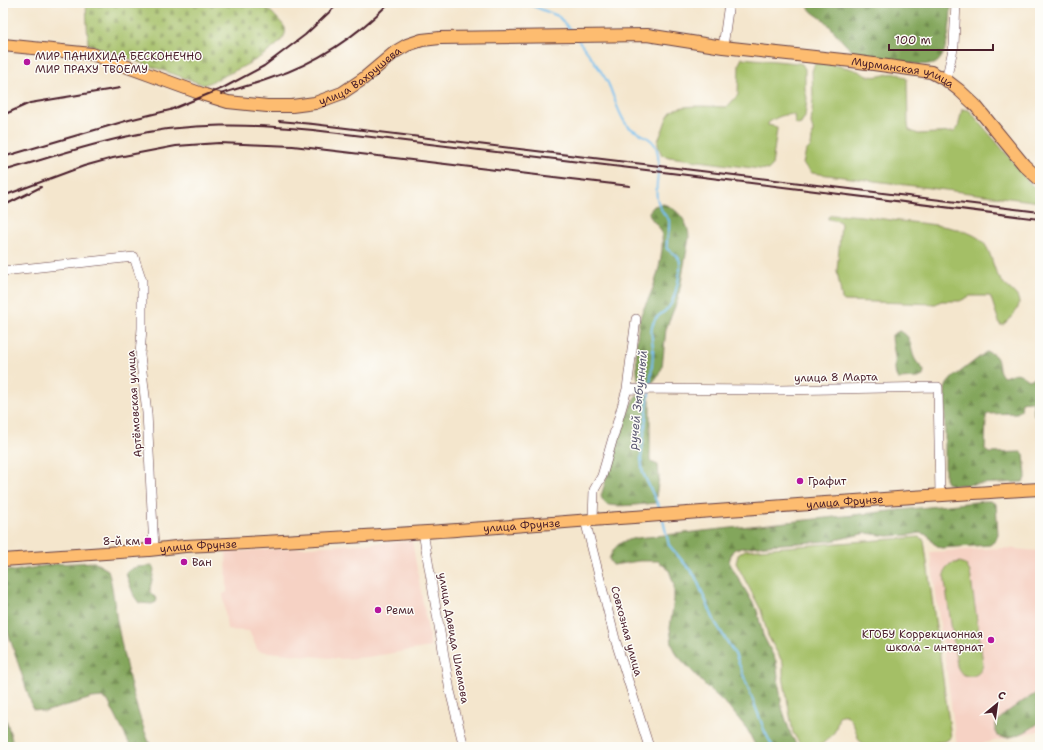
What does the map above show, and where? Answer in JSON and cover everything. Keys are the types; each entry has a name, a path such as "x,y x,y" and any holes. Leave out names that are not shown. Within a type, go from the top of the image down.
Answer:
{"main road":[{"name":"улица Вахрушева","path":"3,45 92,54 228,102 267,106 292,106 315,103 342,93 395,52 407,45 422,40 440,38 647,35 723,47"},
{"name":"Мурманская улица","path":"723,47 931,72 946,80 975,105 1024,165 1040,180"},
{"name":"улица Фрунзе","path":"3,560 180,546 423,532 1040,489"}],"street":[{"path":"723,47 729,3"},
{"path":"946,80 954,45 956,3"},
{"path":"1040,172 1040,180"},
{"name":"Артёмовская улица","path":"3,271 134,257 142,281 142,328 140,355 147,413 154,549"},
{"path":"589,520 594,490 602,476 628,389 636,319"},
{"name":"улица 8 Марта","path":"628,389 780,390 938,387 940,495"},
{"name":"Совхозная улица","path":"589,520 615,639 649,747"},
{"name":"улица Давида Шлемова","path":"423,532 450,691 464,747"}],"shaded area":[{"path":"412,541 431,647 368,657 341,659 258,651 249,631 227,630 223,594 227,592 226,552"},
{"name":"КГОБУ Коррекционная школа - интернат","path":"1003,548 1040,551 1040,728 1038,731 968,747 957,747 930,552"}],"green space":[{"path":"86,3 262,3 284,26 284,36 266,53 253,61 204,85 88,44"},
{"path":"807,3 951,3 950,27 946,46 939,60 934,64 928,65 859,55 851,50 826,23 811,11"},
{"path":"742,58 798,63 802,64 805,69 805,89 807,98 805,117 801,124 797,125 795,123 794,115 780,116 768,123 768,125 777,127 772,166 768,170 662,155 658,147 658,142 666,120 671,112 675,109 689,106 727,107 738,95 739,64"},
{"path":"815,63 831,64 849,68 867,76 897,74 907,79 909,130 918,134 954,132 958,128 962,109 969,110 1026,179 1040,193 1040,202 812,173 803,164 806,151 811,146 813,130 811,124 813,99 812,71"},
{"path":"663,204 673,209 682,217 687,227 689,238 678,299 666,329 662,368 652,383 645,384 638,380 636,349 640,318 653,289 661,258 662,242 661,232 651,218 649,212 654,206"},
{"path":"832,215 856,215 930,224 954,228 974,235 985,244 998,275 1004,284 1016,295 1019,304 1016,312 1003,325 1000,325 989,296 970,296 960,301 941,301 936,304 844,301 842,299 837,271 841,224 839,221 828,219 828,217"},
{"path":"899,331 907,336 914,357 924,371 923,376 918,378 898,379 896,377 892,335"},
{"path":"986,352 992,353 995,356 1001,374 1004,377 1017,373 1029,380 1034,378 1040,371 1040,418 1034,415 1032,401 1022,402 1021,410 1017,413 988,414 986,416 985,450 989,453 1022,452 1024,454 1026,476 1023,482 953,485 947,483 945,479 945,389 951,379"},
{"path":"645,394 650,400 650,460 658,465 659,478 655,503 622,506 606,504 601,496 622,425 635,397"},
{"path":"990,501 996,504 998,534 996,540 990,545 941,548 933,543 928,535 920,533 888,536 866,533 831,541 767,545 735,549 732,552 729,562 757,610 763,635 776,661 782,708 791,735 798,747 756,747 747,729 729,707 705,685 677,655 672,644 670,628 674,600 674,585 669,570 658,561 639,561 613,565 609,559 617,546 627,540 637,538"},
{"path":"919,537 924,540 951,737 946,741 908,747 866,747 859,740 850,718 843,715 839,716 834,733 819,747 802,747 793,733 783,676 783,663 768,636 761,610 736,563 738,555 745,550"},
{"path":"94,562 108,570 127,669 140,716 151,747 131,747 108,701 102,697 92,698 44,712 33,709 3,617 3,569 14,571 55,564"},
{"path":"960,562 966,565 970,572 983,663 979,672 972,676 963,674 957,666 944,575 946,568 950,564"},
{"path":"152,566 154,571 150,592 157,599 156,602 152,604 139,603 134,596 126,574 134,568"},
{"path":"1040,691 1040,722 1031,729 1014,736 997,736 995,727 997,722 1014,707"},
{"path":"3,708 14,747 3,747"}],"waterway":[{"name":"ручей Зыбунный","path":"525,3 558,16 572,32"},
{"name":"ручей Зыбунный","path":"578,40 605,77 624,122 652,141 657,150 659,160 657,186 658,202 662,211 669,220 667,249 679,259 680,269 674,297 667,310 659,315 653,323 651,332 653,354 650,386"},
{"name":"ручей Зыбунный","path":"649,393 641,459 643,473 661,511"},
{"name":"ручей Зыбунный","path":"663,520 669,545 695,576 715,622 736,656 765,732 773,747"}],"railway":[{"path":"3,157 129,120 170,110 223,88 264,66 305,35 339,3"},
{"path":"221,94 287,72 319,57 349,38 389,3"},
{"path":"3,115 30,103 120,88"},
{"path":"279,121 1040,212"},
{"path":"3,171 66,152 152,131 198,126 267,126 313,130 671,173 1040,219"},
{"path":"3,196 84,166 113,158 176,146 219,143 293,146 630,186"},
{"path":"3,206 41,187"}],"place":[{"name":"МИР ПАНИХИДА БЕСКОНЕЧНО МИР ПРАХУ ТВОЕМУ","path":"27,62"},
{"name":"Графит","path":"800,481"},
{"name":"8-й км","path":"148,541"},
{"name":"Ван","path":"184,562"},
{"name":"Реми","path":"378,610"},
{"name":"КГОБУ Коррекционная школа - интернат","path":"991,640"}]}
